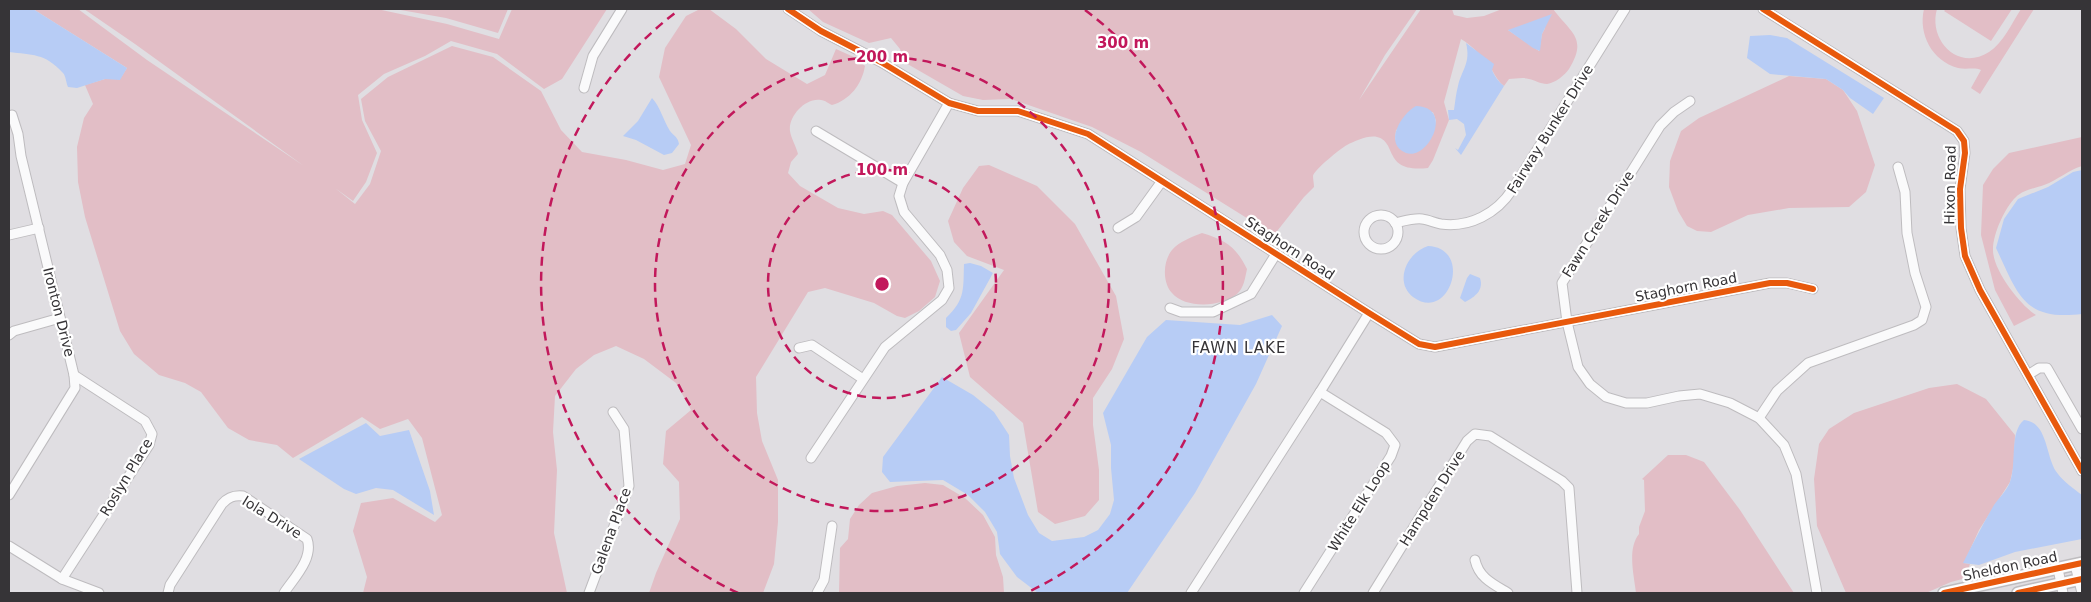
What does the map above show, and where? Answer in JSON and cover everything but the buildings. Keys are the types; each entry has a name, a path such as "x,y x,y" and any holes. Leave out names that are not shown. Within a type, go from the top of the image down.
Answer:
{"main road":[{"name":"Sheldon Road","path":"1944,593 2079,564"},
{"name":"Sheldon Road","path":"2018,593 2062,588 2080,579"}],"street":[{"path":"584,88 593,56 622,9"},
{"name":"Staghorn Road","path":"788,9 821,31 881,62 949,103 978,111 1018,111 1088,134 1370,314 1419,344 1428,347 1770,283 1787,283 1813,289"},
{"name":"Fairway Bunker Drive","path":"1395,223 1422,219 1442,224 1465,223 1478,219 1499,206 1512,190 1625,9"},
{"name":"Hixon Road","path":"1763,9 1957,130 1964,141 1965,153 1960,189 1961,228 1965,256 1980,290 2082,470"},
{"name":"Fawn Creek Drive","path":"1690,101 1674,112 1660,126 1562,283 1567,322 1578,367 1590,384 1606,397 1626,403 1647,403 1679,396 1700,394 1730,402 1759,418 1784,444 1796,474 1818,593"},
{"path":"811,458 885,347 942,300 949,288 947,270 940,255 904,212 899,196 903,183 949,103"},
{"name":"Ironton Drive","path":"9,495 75,388 74,375 12,115"},
{"path":"816,131 903,183"},
{"path":"1759,418 1777,391 1808,363 1914,325 1922,320 1926,307 1907,233 1905,192 1898,167"},
{"path":"1118,228 1136,217 1162,181"},
{"path":"9,235 39,228"},
{"path":"1170,308 1181,312 1213,312 1237,302 1251,294 1276,254"},
{"path":"1191,593 1370,314"},
{"path":"9,335 14,331 60,318"},
{"path":"799,348 812,345 863,379"},
{"path":"2028,375 2039,368 2047,368 2082,429"},
{"name":"Roslyn Place","path":"62,579 149,445 152,434 145,421 74,375"},
{"name":"White Elk Loop","path":"1304,593 1391,456 1395,445 1386,433 1320,392"},
{"name":"Galena Place","path":"589,593 629,486 624,430 613,412"},
{"name":"Hampden Drive","path":"1373,593 1467,441 1475,434 1490,436 1562,481 1569,488 1577,593"},
{"name":"Iola Drive","path":"168,593 170,585 222,504 226,499 237,495 243,496 307,539 309,551 284,593"},
{"path":"817,593 824,580 832,526"},
{"path":"9,546 62,579 99,593"},
{"path":"1475,560 1477,570 1484,578 1508,593"},
{"path":"2079,564 2082,593"},
{"path":"2058,569 2062,588"}],"shaded area":[{"path":"33,9 78,9 147,60 304,166 84,9 377,9 447,24 499,39 512,9 607,9 562,79 544,89 497,54 451,41 425,56 384,74 358,95 362,120 377,153 366,182 353,201 335,188 355,204 370,184 381,151 365,121 361,99 388,77 452,46 493,57 541,91 561,130 582,152 626,160 663,170 685,164 691,145 659,77 665,48 686,16 700,9 709,9 736,29 766,59 807,84 825,75 836,49 856,58 865,66 858,85 850,95 832,105 822,100 810,101 795,114 790,125 790,131 798,154 791,162 788,173 800,186 838,208 864,214 883,211 892,215 931,261 940,281 935,297 919,311 905,318 897,316 874,303 825,288 808,292 756,377 757,413 762,441 778,480 778,522 774,564 763,593 649,593 680,519 679,482 663,464 666,431 691,410 676,383 644,359 616,346 594,355 576,369 555,396 553,432 557,470 554,533 567,593 363,593 367,577 353,531 361,503 393,498 435,522 442,515 422,438 408,419 380,429 362,417 293,458 277,445 249,440 228,428 201,392 185,383 159,375 134,354 120,331 85,217 78,182 77,147 84,118 93,104 85,85 105,79 120,79 127,68"},
{"path":"395,9 508,9 498,33 446,18"},
{"path":"808,9 1417,9 1385,55 1359,100 1421,9 1452,9 1454,15 1467,18 1484,16 1502,9 1553,9 1575,36 1577,50 1575,59 1569,69 1553,82 1544,84 1527,78 1509,79 1504,86 1482,57 1461,39 1444,102 1449,120 1428,168 1413,168 1397,162 1383,140 1377,137 1366,138 1347,145 1318,169 1313,176 1314,187 1274,235 1141,152 1092,127 1011,99 983,100 963,96 904,62 900,49 891,38 869,43 823,22","holes":["1545,28 1539,51 1508,30","1433,112 1436,121 1430,139 1399,146 1395,139 1396,130"]},
{"path":"1924,9 1937,9 1935,21 1941,42 1948,50 1967,58 1977,57 1989,52 2003,38 2021,9 2034,9 1980,94 1971,88 1981,70 1958,68 1934,53 1925,37 1923,28"},
{"path":"1946,9 2012,9 1991,41 1944,11"},
{"path":"1789,76 1826,79 1843,90 1857,111 1875,165 1866,192 1849,207 1789,208 1748,215 1711,232 1697,231 1687,226 1678,211 1669,187 1670,161 1681,131 1699,118"},
{"path":"2082,137 2082,166 2049,183 2019,195 2008,207 1997,229 1993,249 1997,266 2015,295 2036,315 2014,326 1995,290 1981,235 1983,185 1993,169 2009,153"},
{"path":"989,165 1037,186 1075,224 1116,296 1124,339 1112,369 1093,398 1093,425 1099,470 1099,500 1085,516 1055,524 1038,512 1023,423 970,377 959,333 1004,270 967,256 954,242 948,221 963,188 979,166"},
{"path":"1202,233 1218,238 1229,245 1239,255 1247,269 1244,283 1239,292 1222,302 1213,304 1194,304 1178,298 1172,293 1165,277 1165,266 1172,250 1182,242"},
{"path":"1957,384 1986,399 2015,435 2014,464 2010,482 1979,530 1964,563 1970,564 1966,578 1951,582 1926,593 1846,593 1817,526 1814,479 1819,444 1829,429 1854,413 1929,388"},
{"path":"1668,455 1686,455 1704,462 1740,510 1794,593 1636,593 1632,555 1645,511 1644,480 1642,479"},
{"path":"925,483 943,485 965,498 983,515 995,537 996,555 1003,577 1004,593 839,593 840,548 848,539 850,519 859,505 872,493 897,486"}],"water":[{"path":"9,9 33,9 127,68 120,80 105,79 77,88 68,87 64,74 44,58 9,52"},
{"path":"1552,14 1542,34 1540,51 1508,30"},
{"path":"1770,35 1787,38 1884,98 1873,114 1826,79 1770,74 1747,58 1750,36"},
{"path":"1466,43 1494,64 1492,70 1504,86 1461,155 1455,148 1458,150 1466,135 1464,124 1457,119 1449,120 1448,110 1454,110 1458,86 1467,61"},
{"path":"652,98 670,131 677,138 679,144 672,153 664,155 636,140 623,136 638,121"},
{"path":"1416,106 1428,109 1434,115 1436,123 1434,133 1422,149 1414,153 1406,153 1399,149 1395,136 1400,122"},
{"path":"2082,170 2082,314 2062,315 2047,313 2025,301 2017,291 1996,248 2004,219 2018,199 2048,187 2073,172"},
{"path":"1428,246 1442,250 1450,259 1453,270 1451,282 1446,293 1437,301 1426,303 1413,297 1407,290 1404,283 1404,275 1409,261 1414,254"},
{"path":"970,263 981,266 993,273 971,313 956,330 951,331 946,327 946,318 960,299 963,287 964,264"},
{"path":"1470,274 1480,278 1481,286 1480,290 1472,298 1465,302 1460,298"},
{"path":"1272,315 1282,326 1256,384 1195,493 1127,593 1038,593 1017,577 1000,554 997,532 985,512 968,495 943,480 890,482 882,472 883,457 942,377 973,395 994,412 1009,435 1014,478 1028,515 1039,533 1052,541 1084,537 1098,530 1110,514 1114,500 1111,445 1103,413 1147,337 1166,320 1240,325"},
{"path":"2024,420 2032,422 2038,427 2058,474 2066,483 2082,495 2082,539 2015,552 1979,565 1963,563 1994,505 2010,482 2016,432"},
{"path":"366,423 380,436 409,430 430,491 434,515 393,490 376,488 356,494 344,489 299,459"}],"cycle path":[{"path":"788,9 821,31 881,62 949,103 978,111 1018,111 1088,134 1419,344 1435,347 1770,283 1787,283 1813,289"},
{"path":"1763,9 1957,131 1964,141 1965,153 1960,189 1961,228 1965,256 1980,290 2082,471"},
{"path":"1944,593 2082,563"},
{"path":"2018,593 2082,579"}],"district":[{"name":"FAWN LAKE","path":"1239,348"}]}
